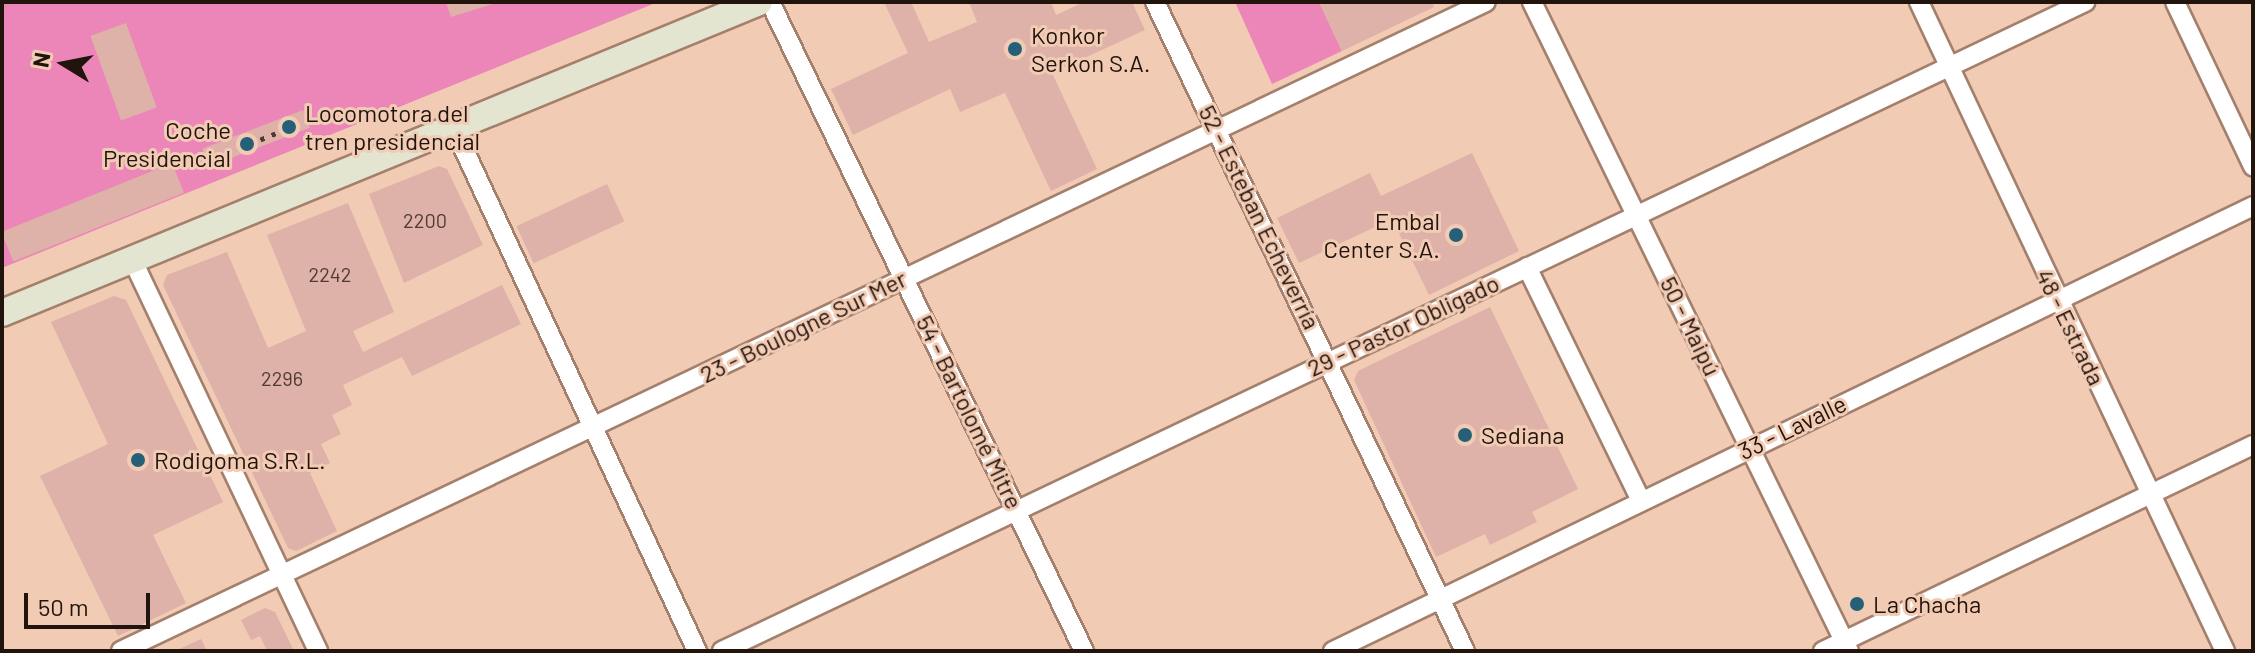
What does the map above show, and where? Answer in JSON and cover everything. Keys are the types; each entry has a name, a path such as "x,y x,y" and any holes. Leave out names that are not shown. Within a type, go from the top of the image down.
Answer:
{"main road":[{"path":"2,313 759,2"}],"street":[{"name":"54 - Bartolomé Mitre","path":"770,2 906,277 1084,651"},
{"name":"52 - Esteban Echeverría","path":"1155,2 1330,360 1465,651"},
{"name":"23 - Boulogne Sur Mer","path":"121,651 1486,2"},
{"name":"50 - Maipú","path":"1532,2 1847,646"},
{"name":"48 - Estrada","path":"1919,2 2225,651"},
{"name":"29 - Pastor Obligado","path":"722,651 2085,2"},
{"path":"2175,2 2253,166"},
{"path":"454,128 697,651"},
{"name":"33 - Lavalle","path":"1333,651 2056,298 2253,206"},
{"path":"132,259 318,651"},
{"path":"1527,267 1641,501"},
{"path":"1823,651 1847,646 2253,445"}],"shaded area":[{"path":"2,2 658,2 2,268"},
{"path":"1235,2 1319,2 1342,51 1272,84"}],"building":[{"path":"446,2 496,2 496,3 451,17"},
{"path":"884,2 911,2 929,42 977,22 969,2 1051,2 1056,15 1084,2 1132,2 1145,30 1052,73 1097,169 1051,191 1005,93 960,112 950,89 853,135 831,89 908,53"},
{"path":"1319,2 1432,2 1434,7 1342,51"},
{"path":"126,23 157,108 121,121 90,36"},
{"path":"303,110 310,128 209,166 202,149"},
{"name":"Embal Center S.A.","path":"1472,153 1519,251 1429,295 1392,219 1299,263 1277,218 1370,173 1381,196"},
{"path":"172,163 184,193 13,262 2,232"},
{"path":"439,166 447,169 483,245 404,283 369,194"},
{"path":"607,184 624,221 534,263 516,226"},
{"path":"348,203 394,312 353,331 363,352 502,285 521,324 412,376 402,357 343,385 352,405 332,415 341,434 321,444 330,463 310,473 337,531 296,551 288,548 163,285 167,275 227,252 268,348 306,331 267,235"},
{"name":"Rodigoma S.R.L.","path":"114,296 126,300 223,502 153,535 186,603 118,636 40,476 108,444 51,322"},
{"name":"Sediana","path":"1490,307 1578,489 1532,512 1537,522 1490,545 1485,534 1436,557 1354,380 1358,371"},
{"path":"265,608 275,612 294,651 267,651 260,636 251,640 241,620"},
{"path":"201,639 207,651 175,651"}],"railway":[{"path":"205,162 306,121"}],"place":[{"name":"Konkor Serkon S.A.","path":"1015,49"},
{"name":"Locomotora del tren presidencial","path":"289,127"},
{"name":"Coche Presidencial","path":"247,144"},
{"name":"Embal Center S.A.","path":"1456,235"},
{"name":"Sediana","path":"1465,435"},
{"name":"Rodigoma S.R.L.","path":"138,460"},
{"name":"La Chacha","path":"1857,604"}]}
